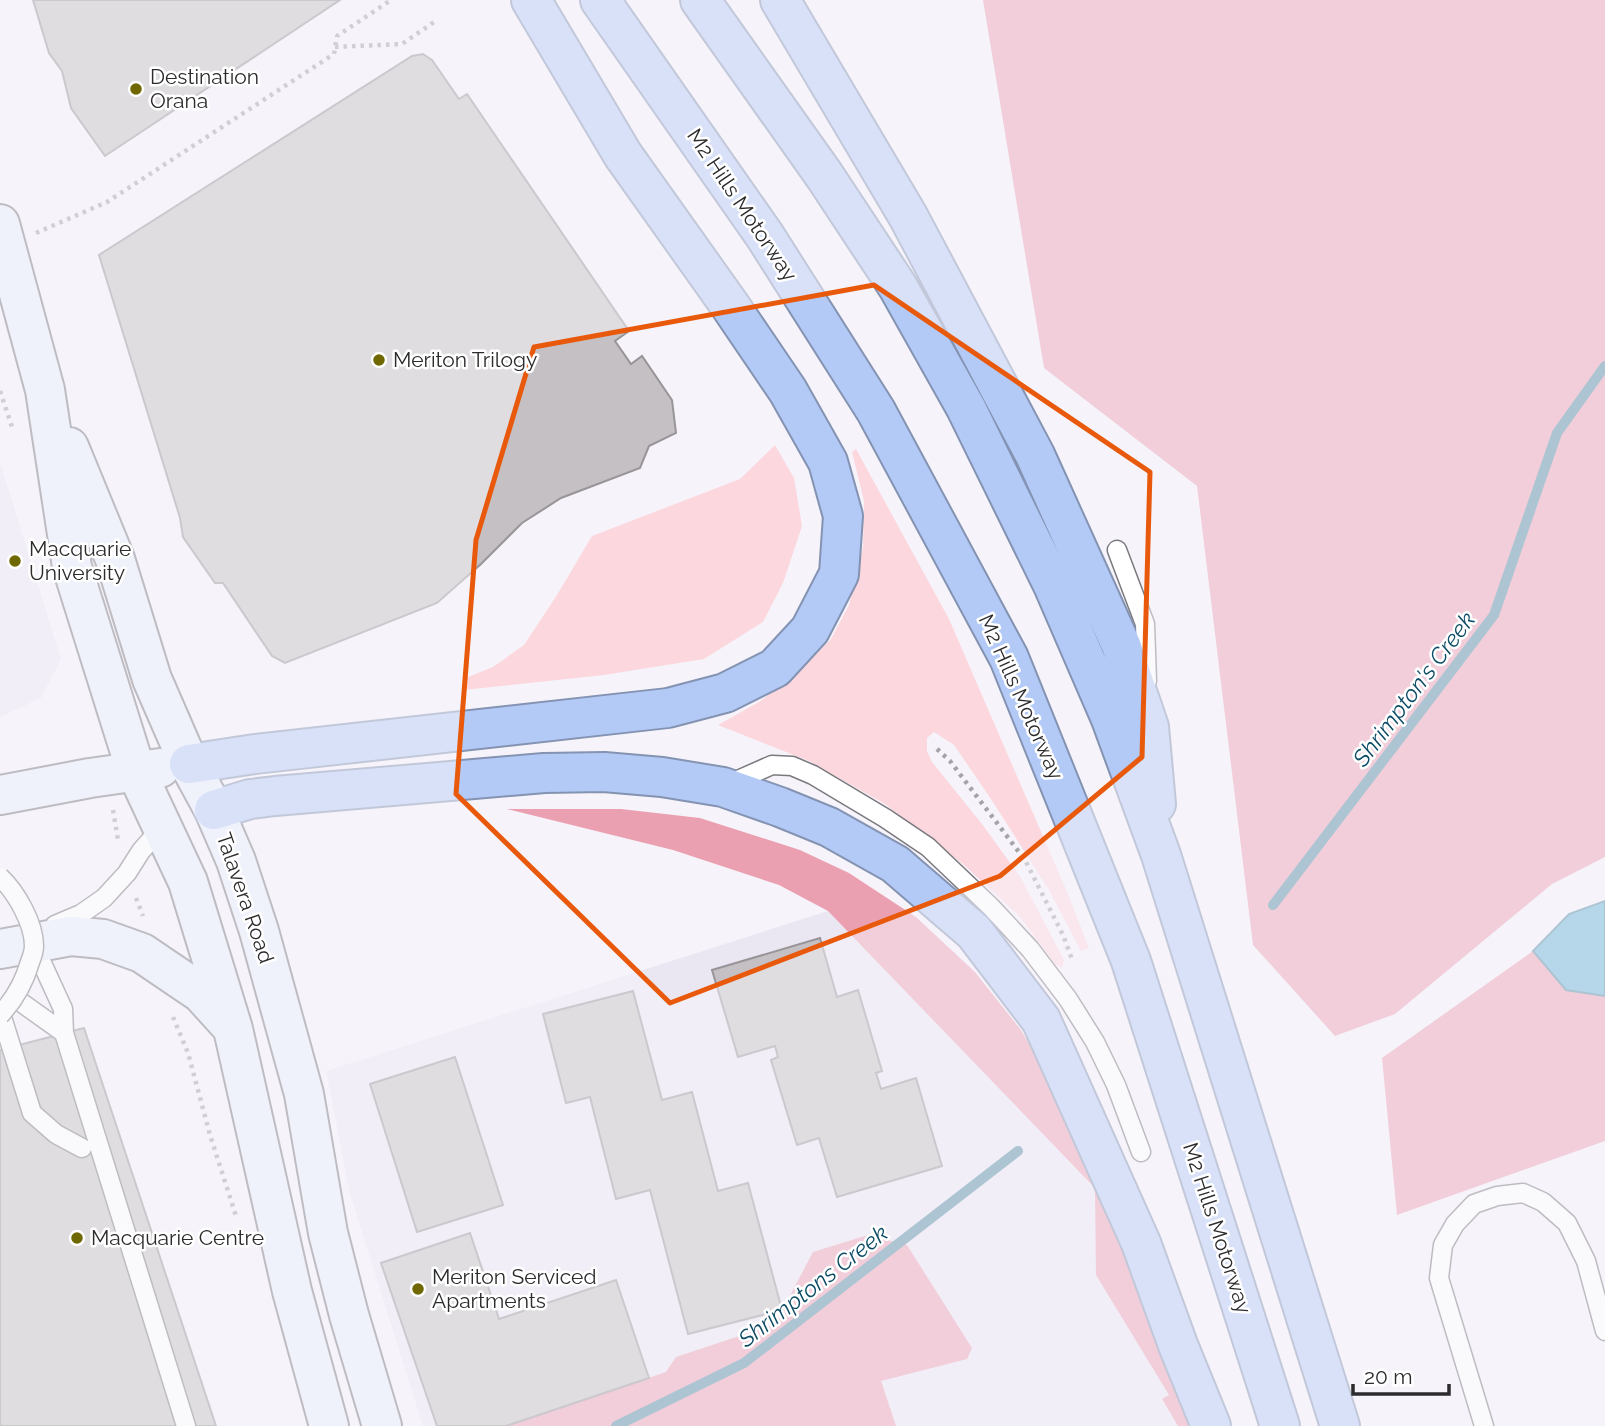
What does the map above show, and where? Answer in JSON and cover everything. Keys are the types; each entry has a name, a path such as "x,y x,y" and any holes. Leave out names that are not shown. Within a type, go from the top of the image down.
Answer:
{"highway":[{"path":"189,764 255,754 668,708 726,693 775,668 810,630 839,574 843,516 828,462 781,380 624,155 531,0"},
{"name":"M2 Hills Motorway","path":"600,0 765,236 876,411 1009,658 1131,961 1280,1426"},
{"path":"701,0 824,175 898,287 966,408 1053,585 1111,719 1161,855 1340,1426"},
{"path":"780,0 908,216 1035,454 1121,645 1149,727 1161,855"},
{"path":"214,810 250,799 275,796 544,773 604,772 662,777 723,787 829,827 895,864 974,932 1041,1020 1141,1243 1211,1426"}],"main road":[{"name":"Talavera Road","path":"3,235 45,390 72,568 136,771 188,882 233,1029 292,1291 329,1426"},
{"name":"Talavera Road","path":"45,390 115,559 152,679 189,764 214,810 244,884 304,1094 328,1233 382,1426"},
{"path":"0,795 189,764"},
{"path":"163,826 214,810"},
{"path":"12,948 71,936 103,939 134,949 201,993 233,1029"}],"lane":[{"path":"1117,550 1145,624 1149,727"},
{"path":"723,787 772,765 792,766 813,775 928,847 992,907 1068,999 1096,1042 1116,1085 1141,1152"},
{"path":"12,948 81,914 104,898 163,826"},
{"path":"0,877 23,907 33,936 12,948"},
{"path":"12,948 26,977 15,998 0,1014 32,1113 56,1133 82,1148"},
{"path":"12,948 63,1009 64,1033 186,1426"},
{"path":"15,998 64,1033"},
{"path":"1484,1426 1439,1278 1443,1245 1455,1224 1474,1204 1497,1196 1523,1194 1543,1202 1567,1223 1586,1261 1605,1331"}],"path":[{"path":"3,235 107,202 334,54 337,36 391,0"},
{"path":"335,47 402,44 437,20"},
{"path":"937,749 950,761 1025,860 1063,935 1072,959 1076,982 1068,999"},
{"path":"113,807 119,845"},
{"path":"132,887 145,923"},
{"path":"173,1016 188,1053 240,1227"}],"highlighted area":[{"path":"874,285 1150,472 1142,757 1000,876 670,1003 456,794 476,540 534,347"}],"shaded area":[{"path":"983,0 1605,0 1605,857 1552,884 1395,1014 1335,1036 1253,945 1197,486 1044,368"},
{"path":"775,445 794,478 802,526 783,583 763,622 704,659 604,675 464,690 463,679 493,667 524,645 592,536 740,479"},
{"path":"856,449 949,619 1089,948 1081,951 1049,890 954,745 934,732 927,738 927,751 932,762 1021,878 1064,960 1062,968 1055,964 1019,916 964,865 885,804 809,761 718,725 759,702 796,675 831,639 849,605 863,548 864,501 852,452"},
{"name":"Macquarie University","path":"0,462 61,659 41,698 0,717"},
{"path":"507,809 621,809 700,818 800,850 849,873 916,917 975,972 1021,1030 1057,1093 1104,1186 1195,1426 1178,1426 1162,1399 1169,1395 1096,1275 1095,1188 828,911 779,885 673,850"},
{"path":"828,911 1096,1188 1096,1275 1169,1395 1162,1400 1178,1426 423,1426 350,1194 326,1071"},
{"path":"1533,951 1566,990 1605,996 1605,1141 1397,1215 1382,1058"},
{"path":"868,1235 907,1245 972,1348 967,1359 881,1381 896,1426 506,1426 666,1372 676,1357 775,1324 813,1252"}],"water":[{"path":"1605,901 1605,996 1566,990 1533,951 1569,914"}],"building":[{"name":"Destination Orana","path":"33,0 340,0 105,156 71,108 62,71 49,53"},
{"name":"Meriton Trilogy","path":"423,54 432,60 459,99 467,94 629,331 615,341 631,364 642,356 672,400 676,433 649,446 640,468 561,498 522,523 437,603 285,663 272,656 223,583 215,583 183,537 180,518 99,255 412,56"},
{"path":"820,938 837,997 858,990 882,1071 876,1073 881,1089 916,1078 942,1166 837,1197 819,1138 797,1145 771,1060 778,1057 775,1046 738,1057 712,970"},
{"path":"633,991 662,1100 692,1092 718,1191 748,1183 782,1310 688,1334 650,1190 616,1199 590,1097 566,1103 543,1014"},
{"name":"Macquarie Centre","path":"84,1028 216,1426 0,1426 0,1050"},
{"path":"455,1057 503,1205 417,1232 370,1084"},
{"path":"470,1233 499,1319 616,1280 649,1378 506,1426 437,1426 381,1263"}],"waterway":[{"name":"Shrimpton's Creek","path":"1273,905 1494,615 1557,433 1605,366"},
{"name":"Shrimptons Creek","path":"616,1426 744,1363 1018,1151"}],"place":[{"name":"Destination Orana","path":"136,89"},
{"name":"Meriton Trilogy","path":"379,360"},
{"name":"Macquarie University","path":"15,561"},
{"name":"Macquarie Centre","path":"77,1238"},
{"name":"Meriton Serviced Apartments","path":"418,1289"}]}
